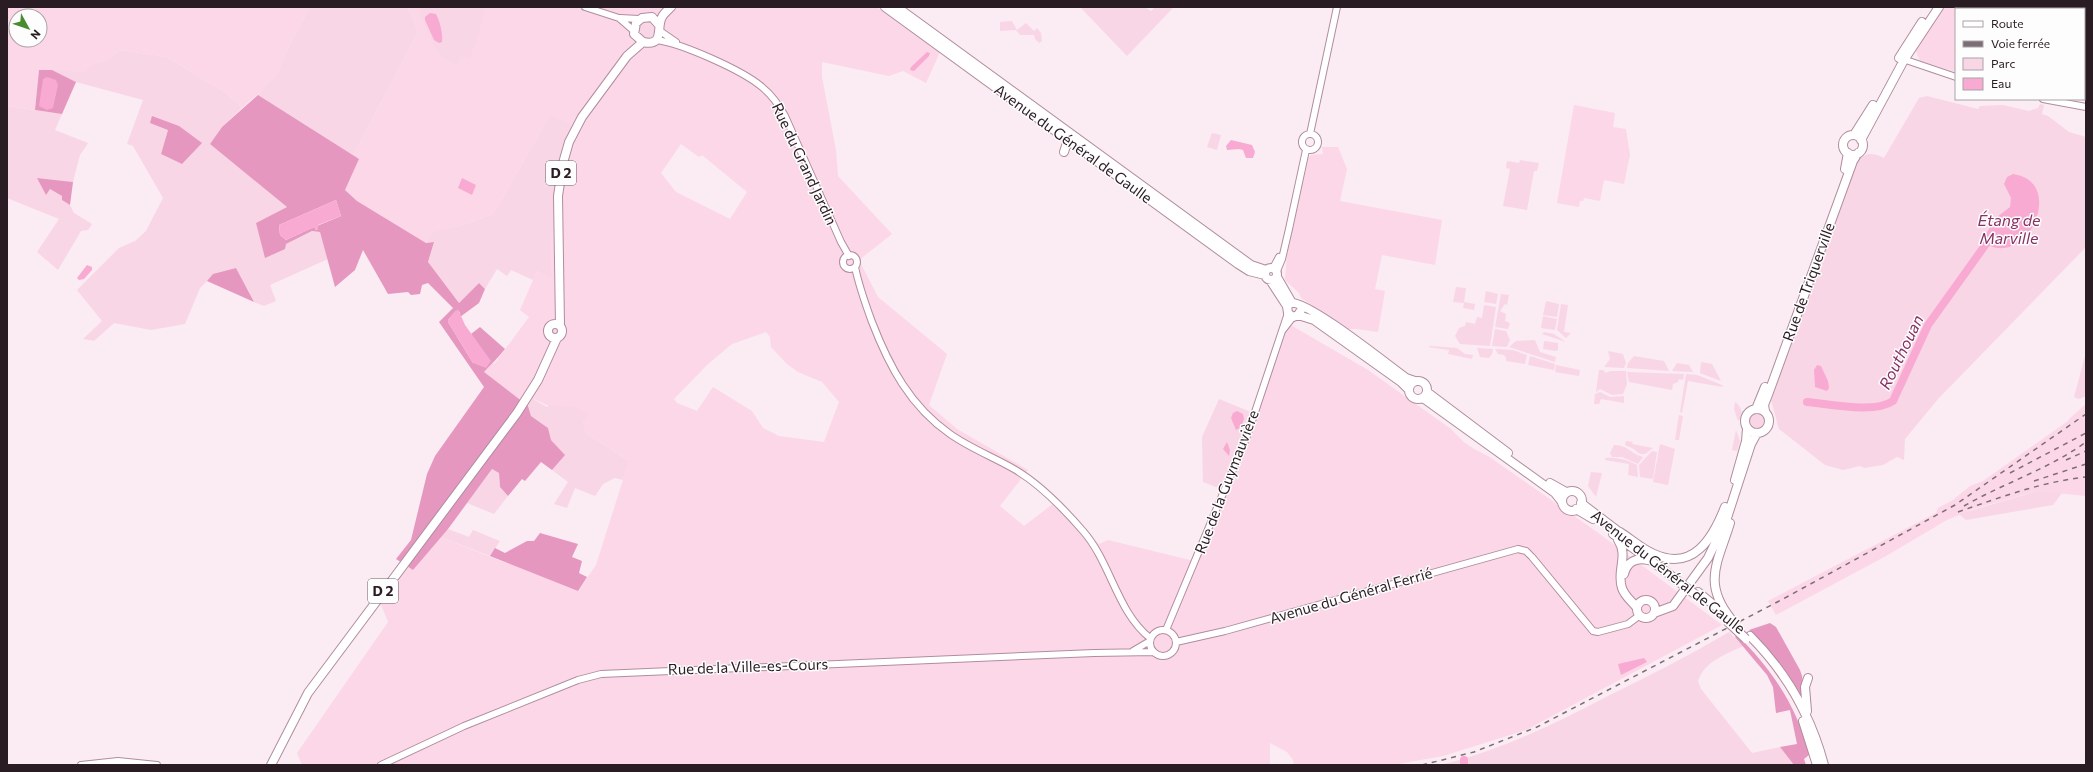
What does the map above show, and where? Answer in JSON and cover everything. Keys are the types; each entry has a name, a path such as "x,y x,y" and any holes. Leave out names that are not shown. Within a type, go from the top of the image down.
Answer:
{"main road":[{"path":"661,24 652,18 645,16 639,19 634,33 642,42 650,43 656,40 661,24 671,7"},
{"name":"Avenue du Général de Gaulle","path":"885,7 1076,144 1251,265 1271,274"},
{"name":"Avenue du Général de Gaulle","path":"897,7 1076,144"},
{"path":"1902,59 1911,37 1933,7"},
{"path":"1858,138 1848,136 1845,140 1844,146 1848,153 1858,153 1862,149 1858,138 1902,59 1939,7"},
{"name":"D 2","path":"628,54 634,33"},
{"name":"D 2","path":"560,325 559,187 563,163 569,142 582,117 628,54 642,42"},
{"name":"Rue de Triquerville","path":"1756,409 1847,164 1848,153"},
{"name":"Rue de Triquerville","path":"1765,411 1764,405 1853,161 1858,153"},
{"path":"1271,274 1293,310 1314,320 1401,382 1415,398 1425,395"},
{"name":"D 2","path":"551,325 559,309"},
{"path":"1293,310 1317,313 1406,378 1424,383 1425,395 1555,493 1566,509 1571,510 1579,506 1581,497 1577,492 1566,492 1425,395"},
{"path":"551,325 560,325 562,332 553,337 548,331 551,325"},
{"name":"D 2","path":"271,765 292,721 308,693 517,413 538,380 550,350 553,337"},
{"path":"1409,390 1415,381"},
{"path":"1654,609 1662,608 1671,603 1699,567 1720,530 1746,441 1746,416 1749,411 1756,409 1765,411 1769,418 1768,425 1764,431 1757,433 1747,428"},
{"path":"1729,620 1716,597 1714,578 1751,444 1757,433"},
{"path":"1650,560 1636,559 1630,563 1624,572 1624,582 1628,594 1648,618 1654,609 1673,606 1704,563 1726,521 1744,472"},
{"path":"1616,533 1662,557 1672,558 1690,555 1698,551 1711,537 1732,490"},
{"path":"1562,502 1566,492"},
{"name":"Avenue du Général de Gaulle","path":"1579,506 1697,593 1748,638 1785,678 1808,718 1815,734 1824,765"},
{"path":"1616,533 1623,548 1623,560 1620,576 1621,587 1625,596 1640,608"},
{"name":"Avenue du Général de Gaulle","path":"1616,533 1650,560 1662,567"},
{"path":"1640,608 1647,600 1654,609"},
{"name":"Avenue du Général de Gaulle","path":"1748,638 1775,671 1792,698 1806,728 1817,765"},
{"path":"1808,678 1805,687 1808,718"}],"street":[{"path":"585,7 619,18 639,19"},
{"path":"1310,134 1337,7"},
{"path":"619,18 634,33"},
{"name":"Rue du Grand Jardin","path":"661,24 678,44"},
{"name":"Rue du Grand Jardin","path":"656,40 678,44 750,78 772,97 785,116 841,242 849,256 855,259 852,268"},
{"path":"1902,59 1955,77"},
{"path":"2048,100 2086,107"},
{"path":"1310,134 1316,136 1319,143 1314,150 1306,150 1302,146 1304,137 1310,134"},
{"path":"1271,274 1283,253 1288,231 1286,227 1292,212 1306,150"},
{"name":"Rue du Grand Jardin","path":"841,242 843,261"},
{"path":"849,256 843,261 844,266 852,268 886,358 911,398 935,422 950,434 1028,478 1074,521 1095,546 1122,601 1142,632 1150,640"},
{"name":"Rue de la Guymauvière","path":"1166,630 1247,436 1282,331 1293,310"},
{"name":"Avenue du Général Ferrié","path":"1176,642 1225,631 1514,550 1526,552 1593,631 1598,632 1628,624 1640,608"},
{"path":"1166,630 1174,637 1176,642 1174,650 1168,655 1161,656 1154,652 1150,647 1150,640 1155,632 1166,630"},
{"path":"1136,649 1142,632"},
{"name":"Rue de la Ville-es-Cours","path":"1136,649 1150,640"},
{"name":"Rue de la Ville-es-Cours","path":"381,765 464,726 578,680 601,674 1136,649 1154,652"},
{"path":"81,765 118,761 157,765"}],"shaded area":[{"path":"7,7 310,7 288,48 277,74 263,90 242,108 226,93 167,57 120,50 107,60 91,67 85,73 39,70 35,110 7,106"},
{"path":"408,7 877,7 940,52 926,83 903,71 889,76 822,62 822,77 836,150 838,176 892,234 859,260 878,297 947,354 929,405 957,429 1028,470 1000,506 1024,526 1058,500 1099,544 1108,540 1194,561 1252,413 1282,320 1368,370 1451,429 1464,442 1488,456 1597,532 1722,625 1526,730 1443,756 1393,765 1294,765 1293,760 1287,752 1270,743 1270,765 302,765 297,753 388,622 380,602 408,567 413,570 440,537 578,591 596,565 629,461 586,433 583,422 534,399 528,406 483,372 491,364 495,363 529,317 520,310 537,271 551,277 551,234 558,167 563,149 550,115 493,214 463,225 436,231 426,243 357,201 345,190 359,159 353,156 418,32","holes":["681,144 699,157 702,155 747,192 730,219 676,192 661,173","766,332 770,337 771,347 787,364 798,372 822,382 839,402 824,442 779,436 763,428 752,411 713,387 697,411 677,403 674,399 708,364 732,344"]},
{"path":"1945,7 1998,7 1955,8 1955,72 1920,61 1916,51 1922,39"},
{"path":"39,70 52,70 76,82 62,114 35,110"},
{"path":"258,95 359,159 345,190 357,201 426,243 434,242 428,262 459,303 479,283 485,289 479,303 460,317 460,312 456,311 448,322 473,363 476,341 471,334 480,327 505,349 484,372 528,406 531,416 548,428 551,440 565,455 552,470 541,462 525,481 522,479 508,496 500,487 499,473 492,469 448,529 413,570 396,559 411,540 427,474 435,456 484,387 439,322 453,308 428,283 422,285 420,294 411,295 408,292 388,294 363,250 355,270 335,287 320,232 312,231 286,244 285,249 265,258 256,223 287,207 210,144 222,127","holes":["336,200 341,216 317,226 318,229 316,230 314,227 286,240 280,235 279,225"]},
{"path":"1574,105 1615,113 1613,127 1626,129 1630,155 1624,184 1604,180 1600,201 1584,198 1583,201 1580,201 1579,207 1557,203"},
{"path":"152,116 179,126 202,143 182,164 161,154 168,130 150,123"},
{"path":"1322,147 1338,147 1347,169 1340,201 1442,220 1435,265 1382,255 1375,289 1385,291 1378,332 1346,329 1301,298 1299,293 1285,280 1287,255 1308,158 1311,155 1323,154"},
{"path":"37,178 73,182 70,205 62,200 62,196 50,189 46,195"},
{"path":"236,268 254,302 207,281 213,274"},
{"path":"2086,404 2086,496 2037,491 1973,509 1947,520 1886,556 1776,615 1768,601 1936,513 1938,508 1953,500 1970,486 1983,481 2068,421"},
{"path":"540,533 578,544 572,557 582,561 579,573 587,577 578,591 490,556 495,548 505,553 527,541 534,541"},
{"path":"1770,623 1776,627 1800,670 1804,698 1802,700 1749,630"},
{"path":"1737,635 1761,661 1791,705 1809,755 1804,759 1806,765 1794,765 1780,747 1797,744 1790,710 1776,713 1773,687 1767,675 1735,637"}],"green space":[{"path":"310,7 408,7 418,32 353,156 258,95 277,74 288,48"},
{"path":"419,7 485,7 479,34 470,58 461,56 457,65 441,57 423,22"},
{"path":"1080,7 1145,7 1151,11 1155,7 1172,7 1172,9 1127,56"},
{"path":"2086,7 2086,78 2085,8 1998,8"},
{"path":"647,19 657,26 654,38 647,41 636,33 636,28"},
{"path":"1012,21 1017,30 1026,23 1034,31 1037,28 1041,33 1042,41 1039,43 1035,39 1034,35 1020,35 1016,30 1000,31 1000,22"},
{"path":"120,50 167,57 226,93 242,108 222,127 210,144 287,207 256,223 286,244 312,231 321,232 328,259 270,285 276,301 264,306 254,302 236,268 213,275 200,288 185,324 151,330 114,323 94,341 83,339 102,321 77,290 119,248 135,241 146,231 163,198 133,146 127,144 143,100 76,82 52,70 85,72 91,66 107,60","holes":["168,130 182,164 161,154"]},
{"path":"1927,96 1978,109 1980,106 2003,105 2029,111 2038,108 2040,104 2044,105 2042,114 2048,116 2069,132 2086,137 2086,247 1938,399 1905,439 1904,460 1897,457 1883,465 1864,468 1860,466 1843,470 1825,465 1779,429 1771,400 1858,160 1871,154 1884,158 1919,98"},
{"path":"7,106 62,114 55,130 88,143 80,155 73,182 38,178 46,194 50,189 62,196 62,200 70,205 74,213 92,224 88,230 81,231 58,270 37,252 59,219 7,198"},
{"path":"550,115 571,125 566,140 558,178 556,232 551,234 551,278 537,271 533,280 511,270 507,276 497,269 485,289 479,283 459,303 428,262 434,242 426,243 435,231 463,225 493,214"},
{"path":"1212,133 1221,135 1217,150 1207,147"},
{"path":"1520,160 1539,163 1537,171 1534,171 1527,210 1503,206 1510,169 1506,168 1507,161 1519,163"},
{"path":"1456,287 1466,288 1464,302 1475,304 1474,310 1463,308 1464,303 1453,302"},
{"path":"1486,291 1498,294 1496,304 1484,302"},
{"path":"1501,294 1509,295 1507,305 1505,304 1500,311 1506,314 1505,321 1510,323 1508,329 1495,327"},
{"path":"1546,301 1559,304 1557,317 1543,315"},
{"path":"1561,304 1568,305 1564,332 1571,333 1566,338 1557,330"},
{"path":"1484,305 1496,307 1490,346 1460,344 1455,336 1459,328 1465,326 1466,322 1475,324 1477,317 1482,318"},
{"path":"1543,316 1557,319 1555,330 1541,328"},
{"path":"1495,329 1506,331 1510,340 1507,347 1492,346"},
{"path":"1544,332 1554,334 1566,342 1542,334"},
{"path":"1535,340 1540,352 1556,357 1555,362 1509,347 1516,341"},
{"path":"1544,341 1558,343 1558,350 1543,349"},
{"path":"1428,347 1457,348 1465,354 1473,355 1472,359 1448,354 1449,350"},
{"path":"1477,348 1493,349 1492,354 1489,358 1480,357"},
{"path":"1495,349 1513,350 1527,355 1525,364 1506,361 1504,355 1498,354"},
{"path":"1608,351 1623,354 1626,363 1624,368 1604,367 1610,359"},
{"path":"1530,356 1555,364 1554,370 1528,365"},
{"path":"1634,356 1664,361 1669,371 1627,368 1628,363"},
{"path":"2085,356 2086,396 2079,399 2074,397"},
{"path":"1701,362 1712,364 1721,381 1700,373"},
{"path":"1677,363 1689,365 1693,372 1672,371"},
{"path":"1556,365 1580,370 1579,376 1555,372"},
{"path":"1599,370 1603,370 1606,373 1610,371 1626,371 1627,384 1623,394 1612,395 1600,389 1596,392"},
{"path":"1627,372 1684,374 1683,380 1679,379 1678,382 1673,384 1672,390 1629,382"},
{"path":"1686,374 1697,375 1722,385 1723,387 1688,381 1682,413 1680,412"},
{"path":"1600,392 1610,397 1624,396 1624,403 1601,399 1599,404 1594,404 1595,394"},
{"path":"533,399 547,407 549,405 577,407 588,415 583,422 586,433 629,461 623,480 615,478 603,484 595,496 575,488 567,508 554,504 568,482 552,470 564,454 551,440 548,428 531,416 528,406"},
{"path":"1219,399 1251,412 1221,489 1203,482 1202,437"},
{"path":"1735,402 1739,406 1742,413 1738,421 1734,409"},
{"path":"1756,412 1762,415 1765,421 1762,427 1756,430 1750,427 1747,421 1750,415"},
{"path":"1679,415 1683,416 1679,440 1675,440"},
{"path":"1736,430 1740,441 1737,451 1732,450"},
{"path":"1626,441 1633,442 1632,444 1653,448 1645,454 1640,454 1625,445"},
{"path":"1660,444 1675,449 1668,485 1653,482"},
{"path":"1614,445 1623,446 1635,454 1643,457 1638,464 1622,457 1612,457 1610,453"},
{"path":"1652,451 1657,452 1653,479 1640,477 1639,465"},
{"path":"1606,458 1622,459 1637,465 1638,477 1628,475 1629,464 1605,460"},
{"path":"492,469 499,473 500,487 508,496 494,514 467,503"},
{"path":"1591,472 1602,473 1596,497 1588,486"},
{"path":"2037,491 2062,493 2053,505 1966,520 1959,514"},
{"path":"448,529 469,537 473,530 500,541 490,556 440,537"},
{"path":"1729,632 1743,646 1716,659 1705,668 1698,681 1701,689 1752,753 1780,747 1794,765 1440,765 1484,752 1526,736 1567,717 1669,665"}],"water":[{"path":"430,13 436,14 442,31 442,42 439,43 434,40 425,20 425,17"},
{"path":"927,52 930,53 929,56 914,71 910,70 911,67"},
{"path":"47,77 56,80 58,85 53,108 47,110 39,106 43,79"},
{"path":"1231,140 1252,145 1255,152 1253,158 1246,158 1243,150 1227,150 1226,146"},
{"name":"Étang de Marville","path":"2013,174 2029,180 2037,191 2039,206 2036,221 2027,234 2016,244 2002,248 1986,244 1983,238 1997,217 2010,207 2011,198 2004,184 2007,177"},
{"path":"462,178 476,185 472,195 458,188"},
{"path":"336,200 341,216 318,225 318,229 316,230 314,227 286,240 280,235 279,225"},
{"path":"87,265 92,267 92,270 84,279 79,280 77,278"},
{"path":"458,309 465,325 491,361 486,368 473,363 448,322 448,320"},
{"path":"1817,365 1821,366 1828,381 1829,388 1827,391 1815,387 1814,370"},
{"path":"1237,411 1243,414 1244,419 1241,427 1236,430 1231,418 1233,413"},
{"path":"1227,442 1230,450 1229,456 1223,449"},
{"path":"1644,658 1647,662 1621,675 1618,664"}],"waterway":[{"name":"Routhouan","path":"1807,402 1864,408 1885,405 1893,401 1928,325 1986,244"},
{"name":"Routhouan","path":"1464,760 1464,765"}],"railway":[{"path":"1422,765 1474,752 1537,727 1783,599 1955,505 2086,414"},
{"path":"2010,473 2086,433"},
{"path":"1964,506 2042,468 2072,452 2086,442"},
{"path":"2066,460 2086,451"},
{"path":"2034,481 2086,464"},
{"path":"1958,512 2037,486 2086,477"}]}
